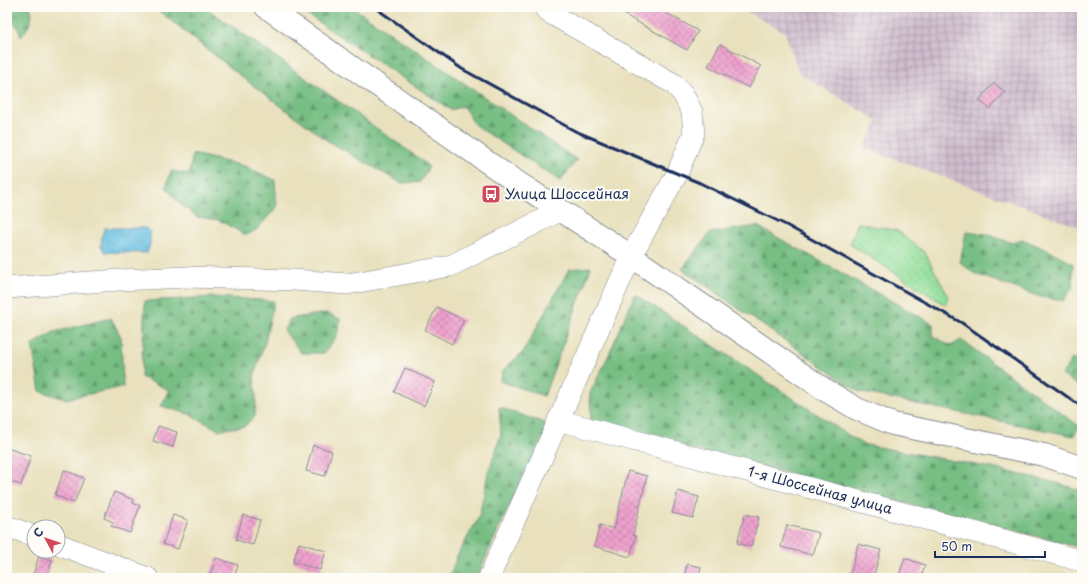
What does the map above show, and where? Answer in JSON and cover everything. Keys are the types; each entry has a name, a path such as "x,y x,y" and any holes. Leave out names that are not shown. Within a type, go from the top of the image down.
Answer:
{"main road":[{"path":"266,7 305,33 466,148 560,211 631,256 825,390 857,409 893,424 1044,455 1082,468"}],"street":[{"path":"489,578 631,256 677,174 694,133 692,112 683,94 674,84 548,12 544,7"},
{"path":"7,288 188,277 294,280 347,284 450,266 560,211"},
{"name":"1-я Шоссейная улица","path":"558,420 1082,561"},
{"path":"7,526 26,533"},
{"path":"66,547 148,578"}],"shaded area":[{"path":"738,7 1082,7 1082,228 864,148 878,121 799,73 785,32"}],"green space":[{"path":"11,7 30,7 32,15 31,19 21,37 18,28 7,15"},
{"path":"154,7 205,7 420,159 429,167 420,182 401,183 328,141 246,80"},
{"path":"296,7 352,7 577,160 560,181 475,125 463,106 451,110"},
{"path":"193,154 244,166 275,180 277,207 256,230 246,235 219,220 197,217 180,204 166,187 171,171 189,174"},
{"path":"858,223 898,231 925,253 949,298 945,305 850,244"},
{"path":"757,226 933,324 933,336 951,346 961,340 1079,426 1074,436 859,392 682,269 710,233"},
{"path":"966,232 986,234 1012,243 1022,239 1058,255 1073,264 1073,287 1063,301 1041,297 975,274 960,262"},
{"path":"591,267 544,396 500,381 504,369 523,352 569,269"},
{"path":"635,294 862,444 992,468 1057,483 1082,491 1082,548 591,423 590,393 607,359"},
{"path":"214,297 274,301 265,342 254,376 256,396 255,416 245,426 219,430 189,414 161,406 169,390 141,377 145,301"},
{"path":"326,313 340,319 337,336 324,353 301,353 284,330 289,319"},
{"path":"111,318 121,337 123,387 65,399 40,391 32,345 54,332"},
{"path":"1072,359 1082,365 1082,388 1062,375"},
{"path":"499,407 550,425 530,463 477,578 449,578 457,556 479,517 488,473 501,435"}],"water":[{"path":"105,228 146,228 150,232 150,244 147,253 105,252 101,246 102,235"}],"building":[{"path":"611,7 656,7 698,31 687,50"},
{"path":"720,44 761,66 749,88 708,66"},
{"path":"994,83 1005,92 990,109 979,100"},
{"path":"437,307 464,320 452,344 425,330"},
{"path":"405,368 435,382 424,406 394,392"},
{"path":"158,426 177,432 173,447 153,441"},
{"path":"313,445 332,451 325,476 306,471"},
{"path":"7,448 31,456 21,485 7,480"},
{"path":"64,470 84,478 74,503 55,495"},
{"path":"628,471 647,476 633,535 636,536 630,557 594,546 600,525 614,529"},
{"path":"678,491 699,497 693,518 672,513"},
{"path":"114,492 134,500 133,503 140,506 130,533 111,526 113,522 104,518"},
{"path":"745,514 759,517 751,547 737,543"},
{"path":"173,515 188,520 178,549 163,544"},
{"path":"243,515 260,520 253,545 236,540"},
{"path":"787,525 819,533 813,555 781,547"},
{"path":"299,543 326,551 320,570 293,562"},
{"path":"858,544 881,550 873,578 859,578 850,576"},
{"path":"216,558 238,565 234,578 209,578"},
{"path":"905,558 925,565 921,578 898,578"},
{"path":"38,559 52,560 46,578 32,578"},
{"path":"687,564 701,567 698,578 684,578"}],"railway":[{"path":"374,7 462,69 575,131 700,183 786,225 962,323 1082,407"}],"place":[{"name":"Улица Шоссейная","path":"491,194"}]}
